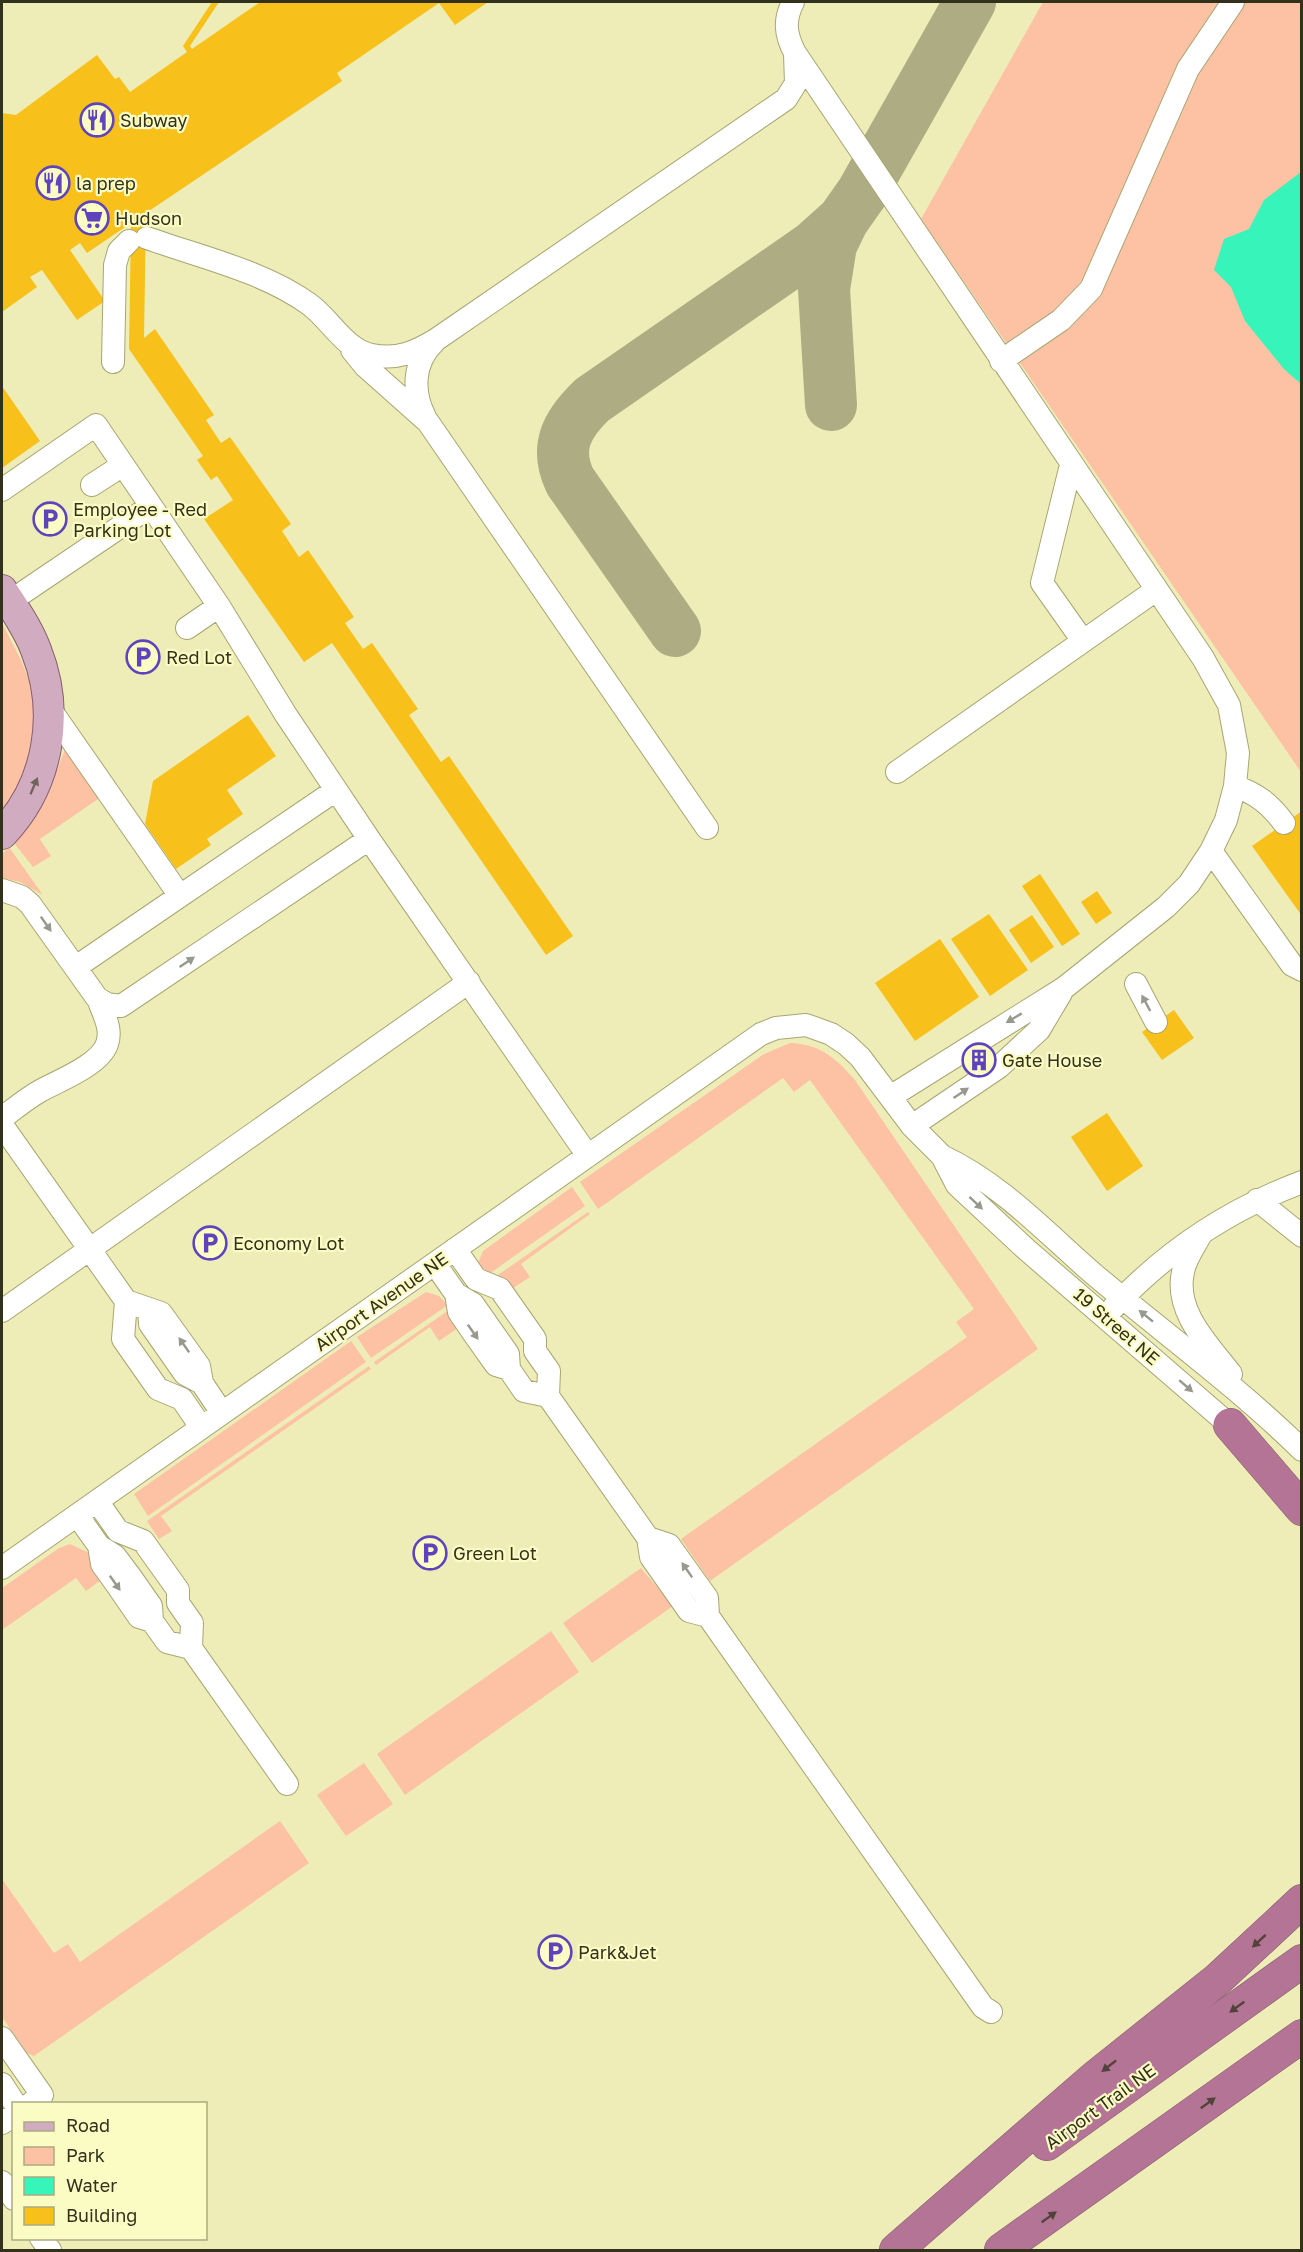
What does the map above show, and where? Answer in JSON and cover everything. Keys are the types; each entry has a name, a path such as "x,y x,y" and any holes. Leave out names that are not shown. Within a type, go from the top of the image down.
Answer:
{"highway":[{"path":"1230,1425 1302,1509"},
{"path":"898,2250 1094,2078 1218,1979 1302,1901"},
{"name":"Airport Trail NE","path":"898,2250 1302,1961"},
{"path":"1001,2250 1302,2036"}],"main road":[{"path":"2,834 15,820 29,797 40,771 47,746 48,706 44,672 36,649 5,596"}],"street":[{"path":"793,2 785,21 788,37 795,53 1203,658 1229,705 1238,753 1235,786 1226,820 1211,851 1189,884 1166,908 1064,988 890,1097"},
{"path":"1001,361 1061,320 1091,289 1188,69 1232,2"},
{"path":"344,339 371,355 392,357 411,354 437,339 786,99 796,83 795,53"},
{"path":"770,110 805,100 826,105 836,112"},
{"path":"113,362 115,265 119,251 138,240 246,273 293,294 325,317 365,366 428,422"},
{"path":"437,339 422,357 417,376 417,395 428,422 707,828"},
{"path":"2,490 96,425 219,606 336,790 588,1156"},
{"path":"92,485 123,465"},
{"path":"1071,465 1042,583 1083,641"},
{"path":"5,596 151,506"},
{"path":"897,772 1156,590"},
{"path":"187,628 219,606"},
{"path":"48,706 180,896"},
{"path":"1235,786 1254,793 1271,806 1284,823"},
{"path":"76,967 336,790"},
{"path":"99,1001 113,1006 127,1003 369,839"},
{"path":"1211,851 1292,965 1302,970"},
{"path":"2,890 22,897 30,904 99,1001 109,1030 106,1048 97,1058 63,1081 39,1092 2,1118"},
{"path":"2,1311 355,1062 382,1025 464,976"},
{"path":"1136,984 1156,1022"},
{"path":"912,1126 1007,1059 1039,1029 1064,988"},
{"name":"19 Street NE","path":"761,1034 792,1025 806,1025 831,1034 860,1058 912,1126 942,1156 957,1185 1105,1318 1302,1488"},
{"name":"Airport Avenue NE","path":"2,1568 761,1034"},
{"path":"2,1125 126,1301 161,1313 199,1366 202,1383 222,1413"},
{"name":"19 Street NE","path":"942,1156 972,1170 1123,1298 1256,1406 1302,1450"},
{"path":"1105,1318 1156,1264 1203,1230 1257,1200 1302,1182"},
{"path":"1257,1200 1302,1236"},
{"path":"1203,1230 1182,1273 1186,1309 1191,1323 1256,1406"},
{"path":"455,1250 476,1279 500,1289 535,1339 535,1351 549,1371 548,1396 648,1538 651,1557 689,1611 708,1616 983,2007 990,2012"},
{"path":"435,1264 456,1294 459,1312 496,1365 509,1369 524,1391 548,1396"},
{"path":"126,1301 123,1339 158,1389 182,1399 201,1427"},
{"path":"97,1501 118,1531 143,1541 178,1590 178,1603 192,1623 191,1648 287,1784"},
{"path":"77,1515 99,1546 102,1564 139,1617 152,1621 167,1642 191,1648"},
{"path":"2,2038 42,2095 32,2102"},
{"path":"2,2084 8,2113"},
{"path":"2,2182 12,2196"}],"green space":[{"path":"1043,2 1301,2 1301,772 921,219"},
{"path":"2,623 22,662 36,700 32,762 2,817"},
{"path":"66,747 101,797 40,839 51,856 33,867 14,843 44,802"},
{"path":"9,847 43,895 20,882 2,878 2,854"},
{"path":"790,1043 819,1049 841,1065 855,1080 1038,1349 710,1581 681,1539 967,1337 956,1322 974,1309 810,1080 794,1092 783,1078 598,1209 580,1182 764,1054"},
{"path":"572,1187 585,1206 489,1274 484,1273 478,1263 483,1251"},
{"path":"588,1212 590,1214 521,1264 530,1277 510,1290 495,1277"},
{"path":"426,1292 439,1296 448,1305 371,1358 357,1337"},
{"path":"449,1310 461,1326 439,1341 430,1327 376,1365 374,1362"},
{"path":"351,1341 366,1362 148,1516 134,1494"},
{"path":"369,1366 371,1369 161,1516 172,1531 159,1539 147,1521"},
{"path":"70,1544 87,1552 105,1577 86,1591 76,1578 2,1630 2,1588 59,1548"},
{"path":"641,1568 673,1606 592,1663 563,1623"},
{"path":"551,1631 579,1672 405,1795 377,1754"},
{"path":"364,1763 393,1804 346,1836 317,1795"},
{"path":"280,1821 309,1863 34,2056 27,2053 2,2017 2,1879 54,1953 68,1944 80,1962"}],"water":[{"path":"1301,172 1301,384 1284,369 1245,321 1231,287 1214,270 1224,239 1249,229 1264,200"}],"building":[{"path":"212,2 219,2 190,46 192,49 260,2 488,2 455,25 439,3 337,73 342,81 146,213 144,338 155,329 214,415 206,420 221,443 230,437 291,524 282,531 299,557 308,550 354,617 345,623 363,649 372,643 418,709 409,715 441,762 449,756 573,936 546,955 332,643 304,662 204,519 233,500 217,476 211,480 197,460 203,456 129,349 131,223 87,253 80,243 70,250 105,301 77,320 42,270 30,277 37,287 2,312 2,113 16,115 97,55 115,79 119,77 130,92 187,52 183,46"},
{"path":"2,386 40,441 2,468"},
{"path":"248,715 276,756 227,790 243,814 207,839 211,845 176,869 145,824 153,781"},
{"path":"1302,811 1302,916 1252,846"},
{"path":"1040,874 1080,934 1062,946 1022,886"},
{"path":"1097,891 1112,913 1096,924 1081,902"},
{"path":"989,914 1028,970 990,996 951,939"},
{"path":"1032,915 1054,947 1031,963 1009,930"},
{"path":"940,939 979,997 915,1041 875,983"},
{"path":"1174,1010 1194,1038 1162,1060 1142,1032"},
{"name":"Gate House","path":"985,1045 995,1060 974,1075 964,1060"},
{"path":"1107,1113 1143,1166 1107,1191 1071,1137"}],"taxiway":[{"path":"675,631 570,481 563,457 563,447 570,427 592,400 813,247 843,220 862,193 970,2"},
{"path":"831,405 824,289 831,245 843,220"}],"place":[{"name":"Subway","path":"97,120"},
{"name":"la prep","path":"53,183"},
{"name":"Hudson","path":"92,218"},
{"name":"Employee - Red Parking Lot","path":"50,519"},
{"name":"Red Lot","path":"143,657"},
{"name":"Gate House","path":"979,1060"},
{"name":"Economy Lot","path":"210,1243"},
{"name":"Green Lot","path":"430,1553"},
{"name":"Park&Jet","path":"555,1952"}]}
